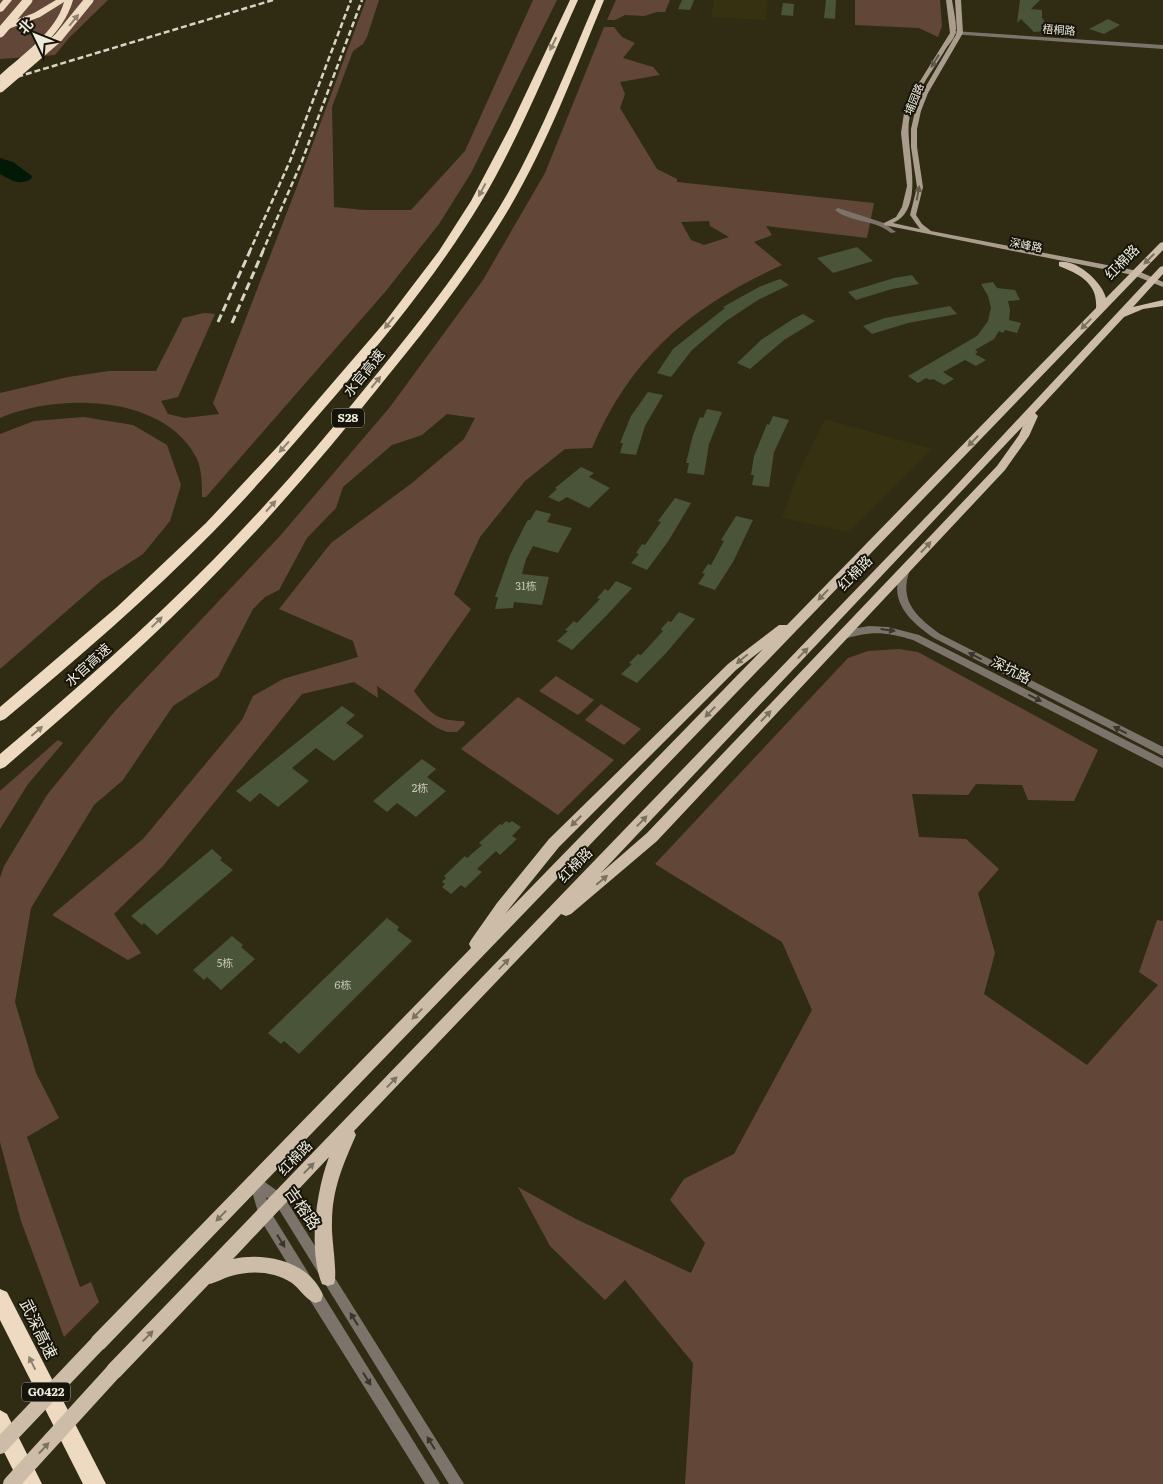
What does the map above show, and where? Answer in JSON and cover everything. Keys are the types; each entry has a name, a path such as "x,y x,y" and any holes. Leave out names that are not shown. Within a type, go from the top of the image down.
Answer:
{"highway":[{"path":"0,9 8,0"},
{"path":"0,33 28,0"},
{"path":"0,29 37,15 62,0"},
{"path":"0,80 48,34 58,22 69,4 69,0"},
{"path":"0,88 58,38 89,0"},
{"name":"水官高速","path":"0,714 49,674 133,599 236,500 353,368 439,257 476,201 574,0"},
{"name":"水官高速","path":"0,763 114,663 195,586 320,452 433,312 472,257 529,162 600,0"},
{"name":"武深高速","path":"0,1299 95,1484"},
{"path":"0,1421 31,1484"}],"main road":[{"name":"红棉路","path":"0,1446 451,978 1163,245"},
{"path":"1062,264 1077,270 1096,284 1102,299 1101,309"},
{"name":"红棉路","path":"11,1484 199,1282 947,503 1163,269"},
{"path":"1115,321 1127,312 1141,306 1163,303"},
{"path":"523,944 652,837 1014,453 1038,405"},
{"path":"451,978 502,907 554,843 732,668 761,644 810,609"},
{"path":"328,1278 323,1250 324,1201 331,1173 341,1146 358,1117"},
{"path":"199,1282 221,1270 264,1263 281,1268 298,1278 315,1295"}],"street":[{"path":"949,0 957,33"},
{"path":"957,33 958,0"},
{"name":"梧桐路","path":"957,33 1163,47"},
{"name":"埔园路","path":"886,224 899,218 909,197 910,186 904,133 907,113 915,94 957,33"},
{"name":"埔园路","path":"931,233 919,225 913,215 920,187 914,130 918,111 925,94 957,33"},
{"name":"深峰路","path":"838,210 850,217 1134,275 1163,285"},
{"name":"深峰路","path":"886,224 892,232 1062,264 1134,275"},
{"name":"深峰路","path":"1151,282 1163,290"},
{"name":"深坑路","path":"908,566 901,578 900,590 912,616 922,626 937,636 1163,752"},
{"name":"深坑路","path":"840,638 852,632 880,629 916,637 1163,764"},
{"path":"255,1181 265,1214 433,1484"},
{"name":"吉榕路","path":"255,1181 279,1199 457,1484"}],"shaded area":[{"path":"0,0 108,0 69,38 55,55 0,59"},
{"path":"366,0 379,0 367,37 363,44 353,51 332,107 334,207 364,210 411,210 465,151 533,0 557,0 471,173 439,224 385,292 206,497 202,497 199,463 182,438 161,422 136,411 108,405 79,403 51,405 24,410 0,418 0,393 68,377 109,371 156,371 183,318 204,313 215,314 178,397 161,401 168,414 185,418 219,414 213,403 296,189"},
{"path":"616,0 670,0 665,12 644,16 625,15 615,20 607,20"},
{"path":"714,0 768,0 766,20 711,17"},
{"path":"855,0 940,0 942,26 938,37 919,28 855,25"},
{"path":"604,27 614,27 622,37 635,43 623,58 653,67 660,75 620,82 625,94 620,108 657,169 677,179 677,182 874,203 867,238 766,226 772,235 754,242 782,265 720,298 693,316 668,337 646,360 626,386 608,415 592,448 565,449 525,481 480,537 454,594 471,609 414,691 424,705 434,714 454,721 464,721 465,724 457,732 447,732 437,728 377,686 378,698 354,682 302,694 163,866 114,914 141,953 128,960 52,915 143,839 242,720 253,696 283,679 358,657 353,641 279,609 331,543 412,483 464,439 475,418 447,414 422,435 392,445 343,487 336,508 307,538 279,590 265,597 253,609 218,677 173,706 123,780 94,805 31,908 15,1002 36,1073 59,1118 27,1137 80,1287 91,1282 99,1302 64,1337 21,1221 0,1142 0,878 4,866 47,795 115,711 280,536 390,407 483,280 545,173","holes":["709,221 710,226 729,237 704,245 691,240 681,222"]},
{"path":"0,158 13,162 32,176 31,179 19,182 0,174"},
{"path":"84,417 133,425 167,445 181,485 170,521 143,554 101,581 0,669 0,434 34,421"},
{"path":"825,419 932,449 849,532 782,518 797,476"},
{"path":"899,649 918,652 1098,750 1074,801 1028,800 1022,785 976,784 968,795 912,794 919,837 966,839 999,869 978,893 995,953 984,994 1087,1065 1158,985 1139,972 1157,920 1163,921 1163,1484 685,1484 693,1363 625,1280 605,1300 550,1246 518,1187 576,1219 691,1273 705,1243 670,1200 684,1179 734,1154 812,1010 782,942 655,864 848,658 868,651"},
{"path":"556,676 594,700 578,715 539,691"},
{"path":"518,697 614,760 558,815 461,749"},
{"path":"601,704 641,729 624,745 585,720"},
{"path":"58,740 63,743 28,784 0,829 0,791"}],"building":[{"path":"682,0 694,0 690,10 678,9"},
{"path":"826,0 836,0 835,19 824,18"},
{"path":"1020,0 1040,0 1031,9 1042,10 1042,18 1050,28 1046,28 1049,31 1034,32 1021,19 1017,23"},
{"path":"783,3 794,4 793,16 781,15"},
{"path":"1108,19 1120,25 1104,34 1089,29"},
{"path":"857,247 873,261 833,273 817,258"},
{"path":"912,275 919,284 892,289 856,300 848,292 894,278"},
{"path":"780,279 789,285 758,300 726,321 692,350 671,377 657,373 673,349 725,308 723,307 759,287"},
{"path":"993,282 997,288 1015,290 1020,300 1008,301 1010,310 1009,320 1021,323 1017,333 1005,330 1003,333 999,331 994,339 975,350 978,352 975,354 986,360 976,366 965,360 943,372 954,379 944,385 933,379 926,378 918,383 908,376 977,336 988,321 991,308 988,296 981,284"},
{"path":"950,306 957,314 908,323 872,334 863,326 885,318"},
{"path":"803,314 815,321 784,340 750,369 737,363 761,340"},
{"path":"648,392 663,395 645,426 636,455 620,453 623,443 620,443 631,416"},
{"path":"707,409 722,412 709,444 704,475 687,473 689,463 686,463 693,435 700,417 703,418"},
{"path":"773,416 789,420 774,452 769,487 752,485 754,475 751,475 754,456 767,424 769,425"},
{"path":"581,467 594,473 589,477 610,488 589,508 567,497 559,502 548,497 557,489 555,488"},
{"path":"675,498 691,503 669,540 647,570 631,563 639,554 636,553 642,544 645,545 661,522 658,521"},
{"path":"536,510 551,514 547,522 572,528 558,553 533,546 526,559 522,574 549,577 542,605 514,602 513,608 495,609 498,597 495,597 510,555 526,523"},
{"path":"736,516 753,520 733,562 715,590 698,584 705,574 702,573 708,564 711,565 724,541 721,540"},
{"path":"616,581 632,588 572,650 557,641 568,631 565,630 574,621 577,623 600,599 597,598 605,589 608,591"},
{"path":"679,612 695,619 666,653 637,683 621,674 632,664 629,663 638,654 641,655 663,631 661,629 668,621 671,622"},
{"path":"342,706 355,715 346,723 364,736 334,761 316,748 292,768 309,781 278,807 260,793 250,802 236,791"},
{"path":"422,759 436,769 427,777 446,791 416,817 397,803 387,812 373,801"},
{"path":"506,821 509,823 512,821 521,827 512,836 517,839 500,855 496,851 477,869 482,872 465,888 461,885 451,894 442,887 445,884 442,882 446,878 444,876 465,856 467,858 482,845 479,843"},
{"path":"212,849 222,858 220,860 233,870 157,935 144,923 142,925 131,916"},
{"path":"387,918 399,927 397,930 412,941 299,1054 284,1041 281,1044 268,1033"},
{"path":"232,936 255,959 221,990 207,977 204,980 193,970"}],"railway":[{"path":"0,82 273,0"},
{"path":"249,253 290,161 351,0"},
{"path":"262,253 302,161 362,0"},
{"path":"218,322 250,251"},
{"path":"232,323 263,251"}]}
